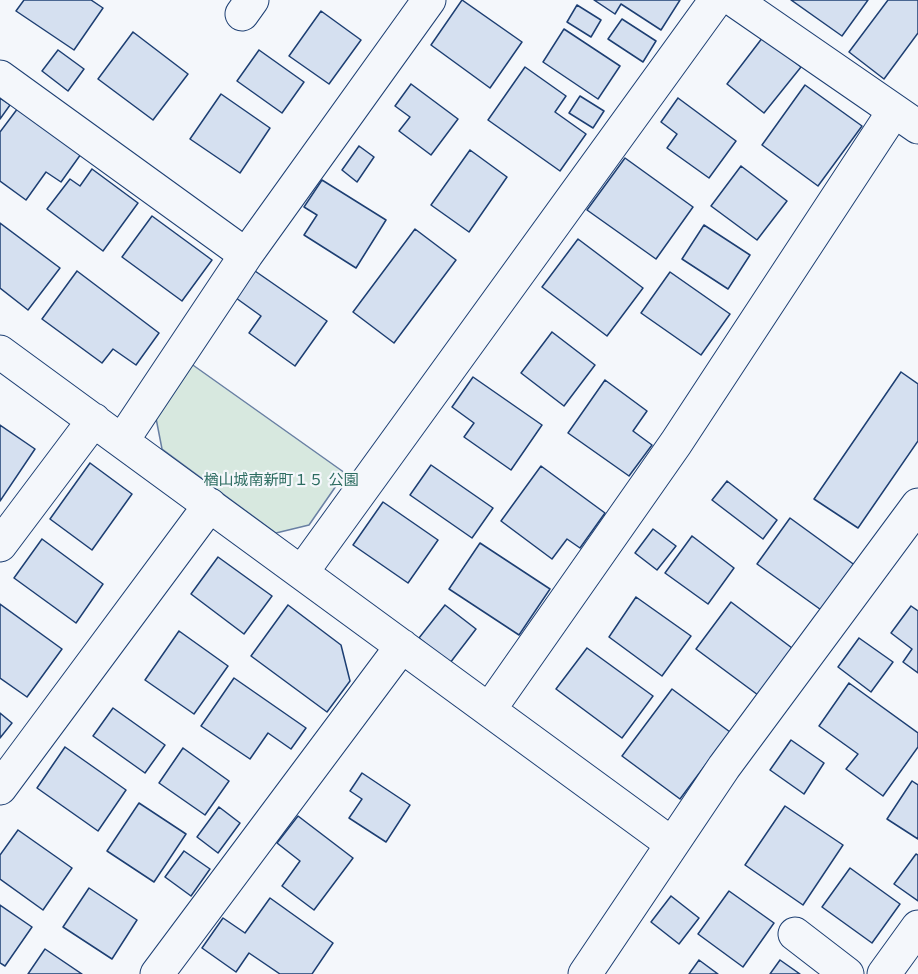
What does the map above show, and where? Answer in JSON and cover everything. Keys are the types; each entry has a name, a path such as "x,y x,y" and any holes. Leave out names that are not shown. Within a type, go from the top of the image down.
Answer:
{"street":[{"path":"122,441 246,255 429,0"},
{"path":"302,572 716,0"},
{"path":"489,710 676,443 910,119 734,0"},
{"path":"0,77 246,255"},
{"path":"0,352 672,844"},
{"path":"0,545 94,420"},
{"path":"0,788 210,505"},
{"path":"585,974 724,767 918,505"},
{"path":"157,974 402,646"},
{"path":"884,974 918,927"},
{"path":"795,934 847,974"}],"green space":[{"name":"楢山城南新町１５ 公園","path":"190,363 345,473 309,525 276,533 162,449 155,413"}],"building":[{"path":"24,0 91,0 103,8 74,50 16,11"},
{"path":"462,0 522,42 490,88 431,45"},
{"path":"594,0 680,0 661,30 621,4 615,14"},
{"path":"791,0 868,0 842,36"},
{"path":"888,0 918,0 918,33 884,79 849,52"},
{"path":"577,5 601,20 591,37 567,22"},
{"path":"321,11 361,40 329,84 289,56"},
{"path":"622,19 656,41 643,62 608,39"},
{"path":"564,29 620,66 598,99 543,62"},
{"path":"133,32 188,74 153,120 98,79"},
{"path":"763,37 801,67 764,113 727,84"},
{"path":"58,50 84,69 68,91 42,71"},
{"path":"259,50 304,82 282,113 237,81"},
{"path":"525,67 566,96 555,112 586,134 560,171 488,120"},
{"path":"411,84 458,119 431,155 399,131 410,117 395,106"},
{"path":"805,85 862,126 818,186 762,145"},
{"path":"221,94 270,128 240,173 190,139"},
{"path":"580,96 604,111 593,128 569,113"},
{"path":"0,98 10,105 0,119"},
{"path":"678,98 736,141 709,178 667,148 677,134 661,122"},
{"path":"18,108 81,154 61,182 46,172 26,200 0,181 0,132"},
{"path":"359,146 374,157 357,182 342,170"},
{"path":"470,150 507,177 469,232 431,205"},
{"path":"625,158 693,207 656,259 587,210"},
{"path":"741,166 787,201 757,240 711,206"},
{"path":"92,169 138,203 103,251 47,209 70,179 80,186"},
{"path":"322,180 386,220 356,268 304,235 317,215 304,207"},
{"path":"152,216 212,260 182,301 122,257"},
{"path":"0,223 60,268 28,310 0,288"},
{"path":"704,225 750,255 728,289 682,259"},
{"path":"415,229 456,260 394,343 353,312"},
{"path":"578,239 643,288 607,336 542,287"},
{"path":"77,271 159,333 136,365 113,349 102,363 42,319"},
{"path":"255,271 327,321 295,366 249,333 261,316 236,298"},
{"path":"670,272 730,314 701,355 641,313"},
{"path":"552,332 595,365 564,406 521,373"},
{"path":"901,372 918,384 918,441 858,528 814,499"},
{"path":"473,377 542,425 511,470 464,437 474,423 452,407"},
{"path":"605,380 647,411 633,431 652,445 629,476 568,433"},
{"path":"0,425 35,449 0,501"},
{"path":"90,463 132,494 92,550 50,519"},
{"path":"431,465 493,508 472,538 410,495"},
{"path":"541,466 605,513 580,548 567,539 552,559 501,521"},
{"path":"727,481 777,520 763,539 712,500"},
{"path":"383,502 438,540 408,583 353,545"},
{"path":"790,518 856,566 824,612 757,564"},
{"path":"653,529 676,546 657,570 635,553"},
{"path":"692,536 734,568 708,604 665,573"},
{"path":"42,539 103,584 76,623 14,578"},
{"path":"480,543 550,589 519,635 449,589"},
{"path":"218,557 272,596 244,634 191,594"},
{"path":"636,597 691,636 662,676 609,637"},
{"path":"731,602 792,648 758,695 696,649"},
{"path":"0,604 62,649 27,697 0,678"},
{"path":"288,605 341,645 350,681 327,712 251,656"},
{"path":"445,605 476,629 450,663 419,638"},
{"path":"911,606 918,611 918,673 903,662 912,649 891,633"},
{"path":"179,631 228,666 194,714 145,680"},
{"path":"859,638 893,662 871,692 838,667"},
{"path":"587,648 653,696 622,738 556,689"},
{"path":"234,678 306,728 291,749 268,733 250,759 201,726"},
{"path":"849,683 918,733 918,747 883,796 846,769 858,754 819,726"},
{"path":"672,689 730,732 680,799 622,756"},
{"path":"113,708 165,745 145,773 93,736"},
{"path":"0,713 12,723 0,738"},
{"path":"791,740 824,763 804,794 770,770"},
{"path":"65,747 126,790 98,831 37,788"},
{"path":"183,748 229,781 205,815 159,783"},
{"path":"362,773 410,805 386,842 349,818 362,799 350,791"},
{"path":"912,781 918,785 918,839 887,819"},
{"path":"139,803 186,834 154,882 107,851"},
{"path":"785,806 843,845 803,905 745,865"},
{"path":"219,807 240,823 218,853 197,837"},
{"path":"298,816 353,858 314,910 282,886 300,861 277,843"},
{"path":"18,830 72,868 43,910 0,879 0,855"},
{"path":"184,851 210,869 191,896 165,877"},
{"path":"916,854 918,855 918,901 894,884"},
{"path":"850,868 900,904 872,943 822,907"},
{"path":"89,888 137,920 112,959 63,927"},
{"path":"729,891 774,923 743,967 698,934"},
{"path":"671,896 699,918 679,944 651,922"},
{"path":"270,898 333,943 312,974 280,974 249,953 236,972 202,948 223,918 245,933"},
{"path":"0,905 32,927 5,966 0,963"},
{"path":"45,949 82,974 28,974"},
{"path":"699,960 718,974 689,974"},
{"path":"780,960 800,974 770,974"}]}
